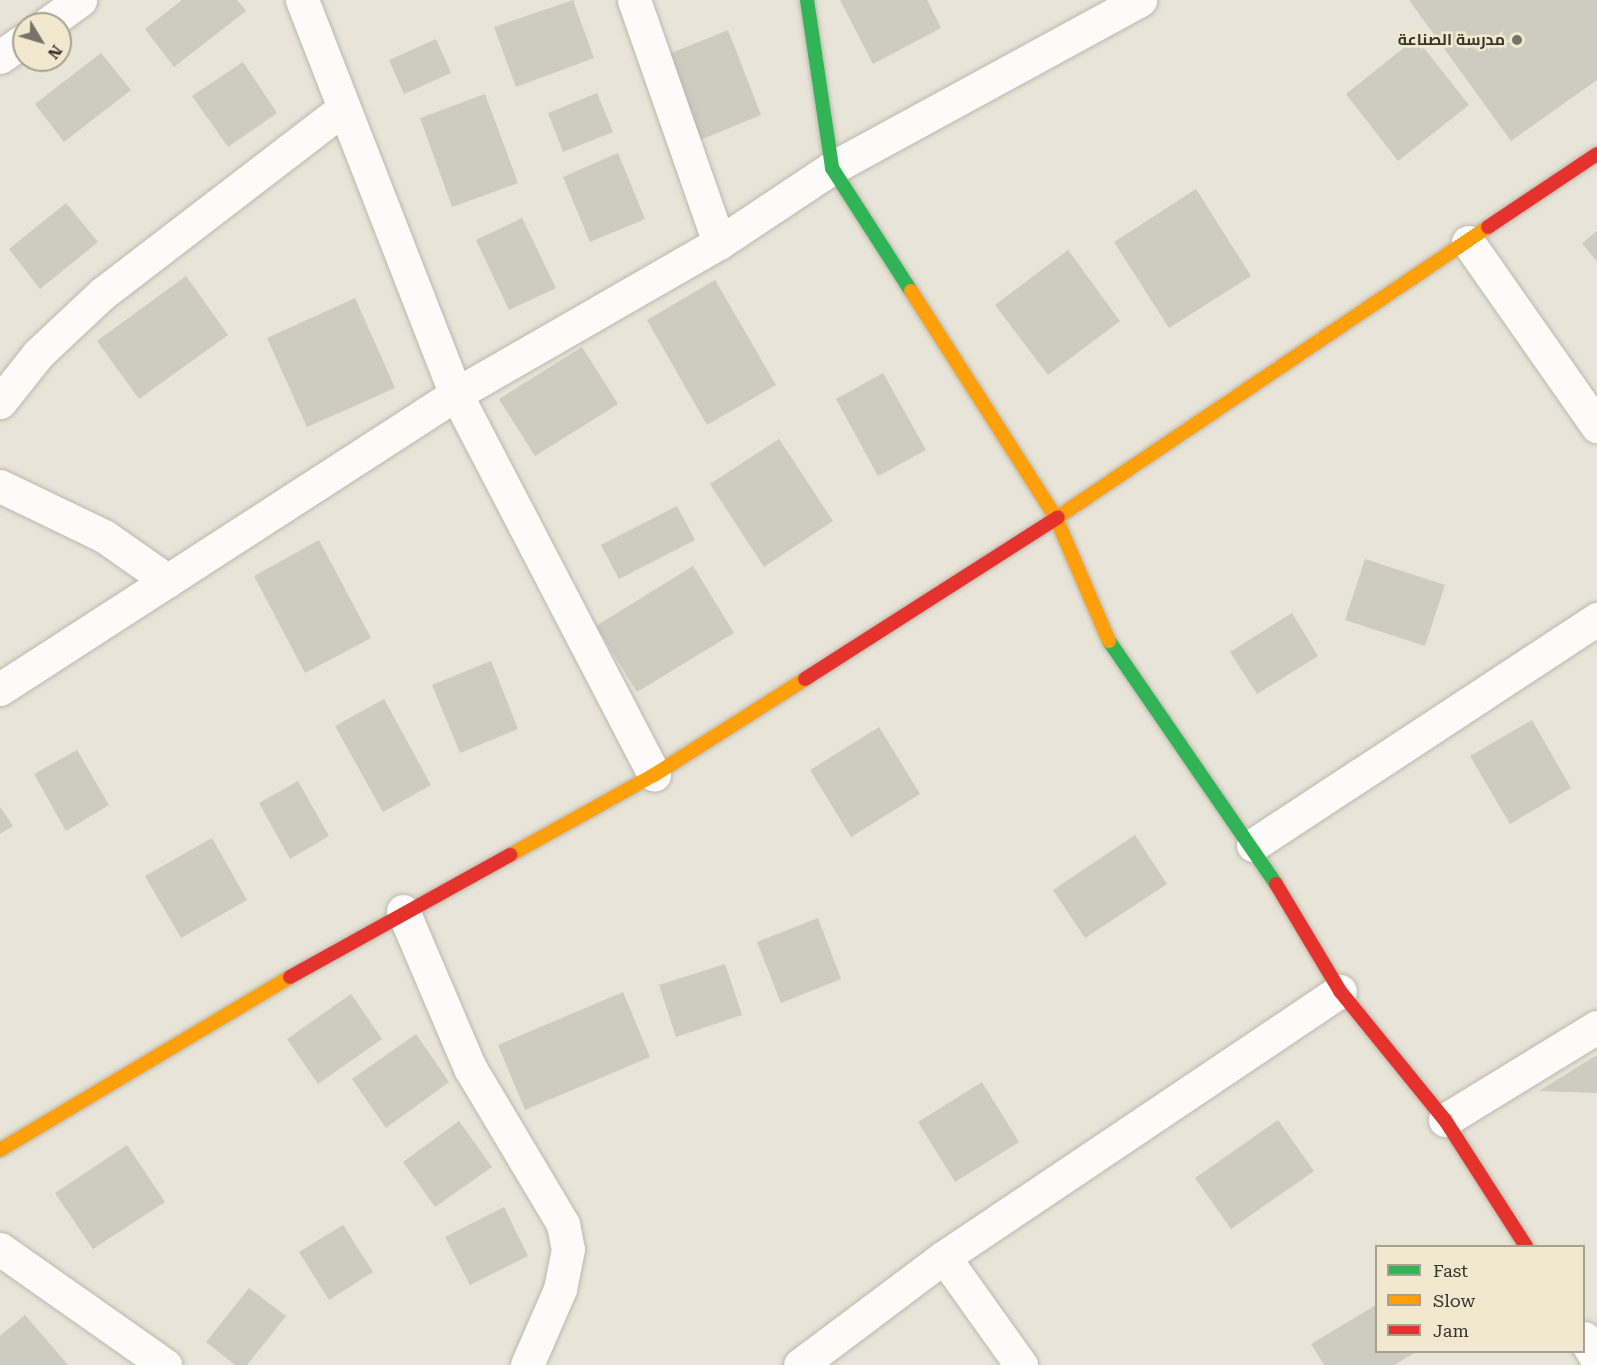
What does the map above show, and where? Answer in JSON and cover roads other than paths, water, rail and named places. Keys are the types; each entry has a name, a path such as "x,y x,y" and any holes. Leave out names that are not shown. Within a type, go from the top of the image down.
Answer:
{"main road":[{"path":"807,0 832,168 1056,518 1118,658 1253,845 1340,991 1445,1120 1525,1245"},
{"path":"0,1150 403,911 654,775 1056,518 1597,154"}],"street":[{"path":"64,12 80,0"},
{"path":"302,0 456,394 654,775"},
{"path":"634,0 719,243"},
{"path":"0,689 456,394 719,243 832,168 1140,0"},
{"path":"0,402 38,354 103,293 343,109"},
{"path":"1468,242 1597,426"},
{"path":"0,486 104,536 168,582"},
{"path":"1253,845 1597,619"},
{"path":"403,911 470,1068 563,1224 568,1250 560,1289 527,1365"},
{"path":"800,1365 944,1257 1340,991"},
{"path":"1445,1120 1597,1027"},
{"path":"0,1249 159,1363"},
{"path":"944,1257 1020,1365"},
{"path":"1585,1340 1597,1359"}],"place":[{"name":"مدرسة الصناعة","path":"1517,40"}]}
